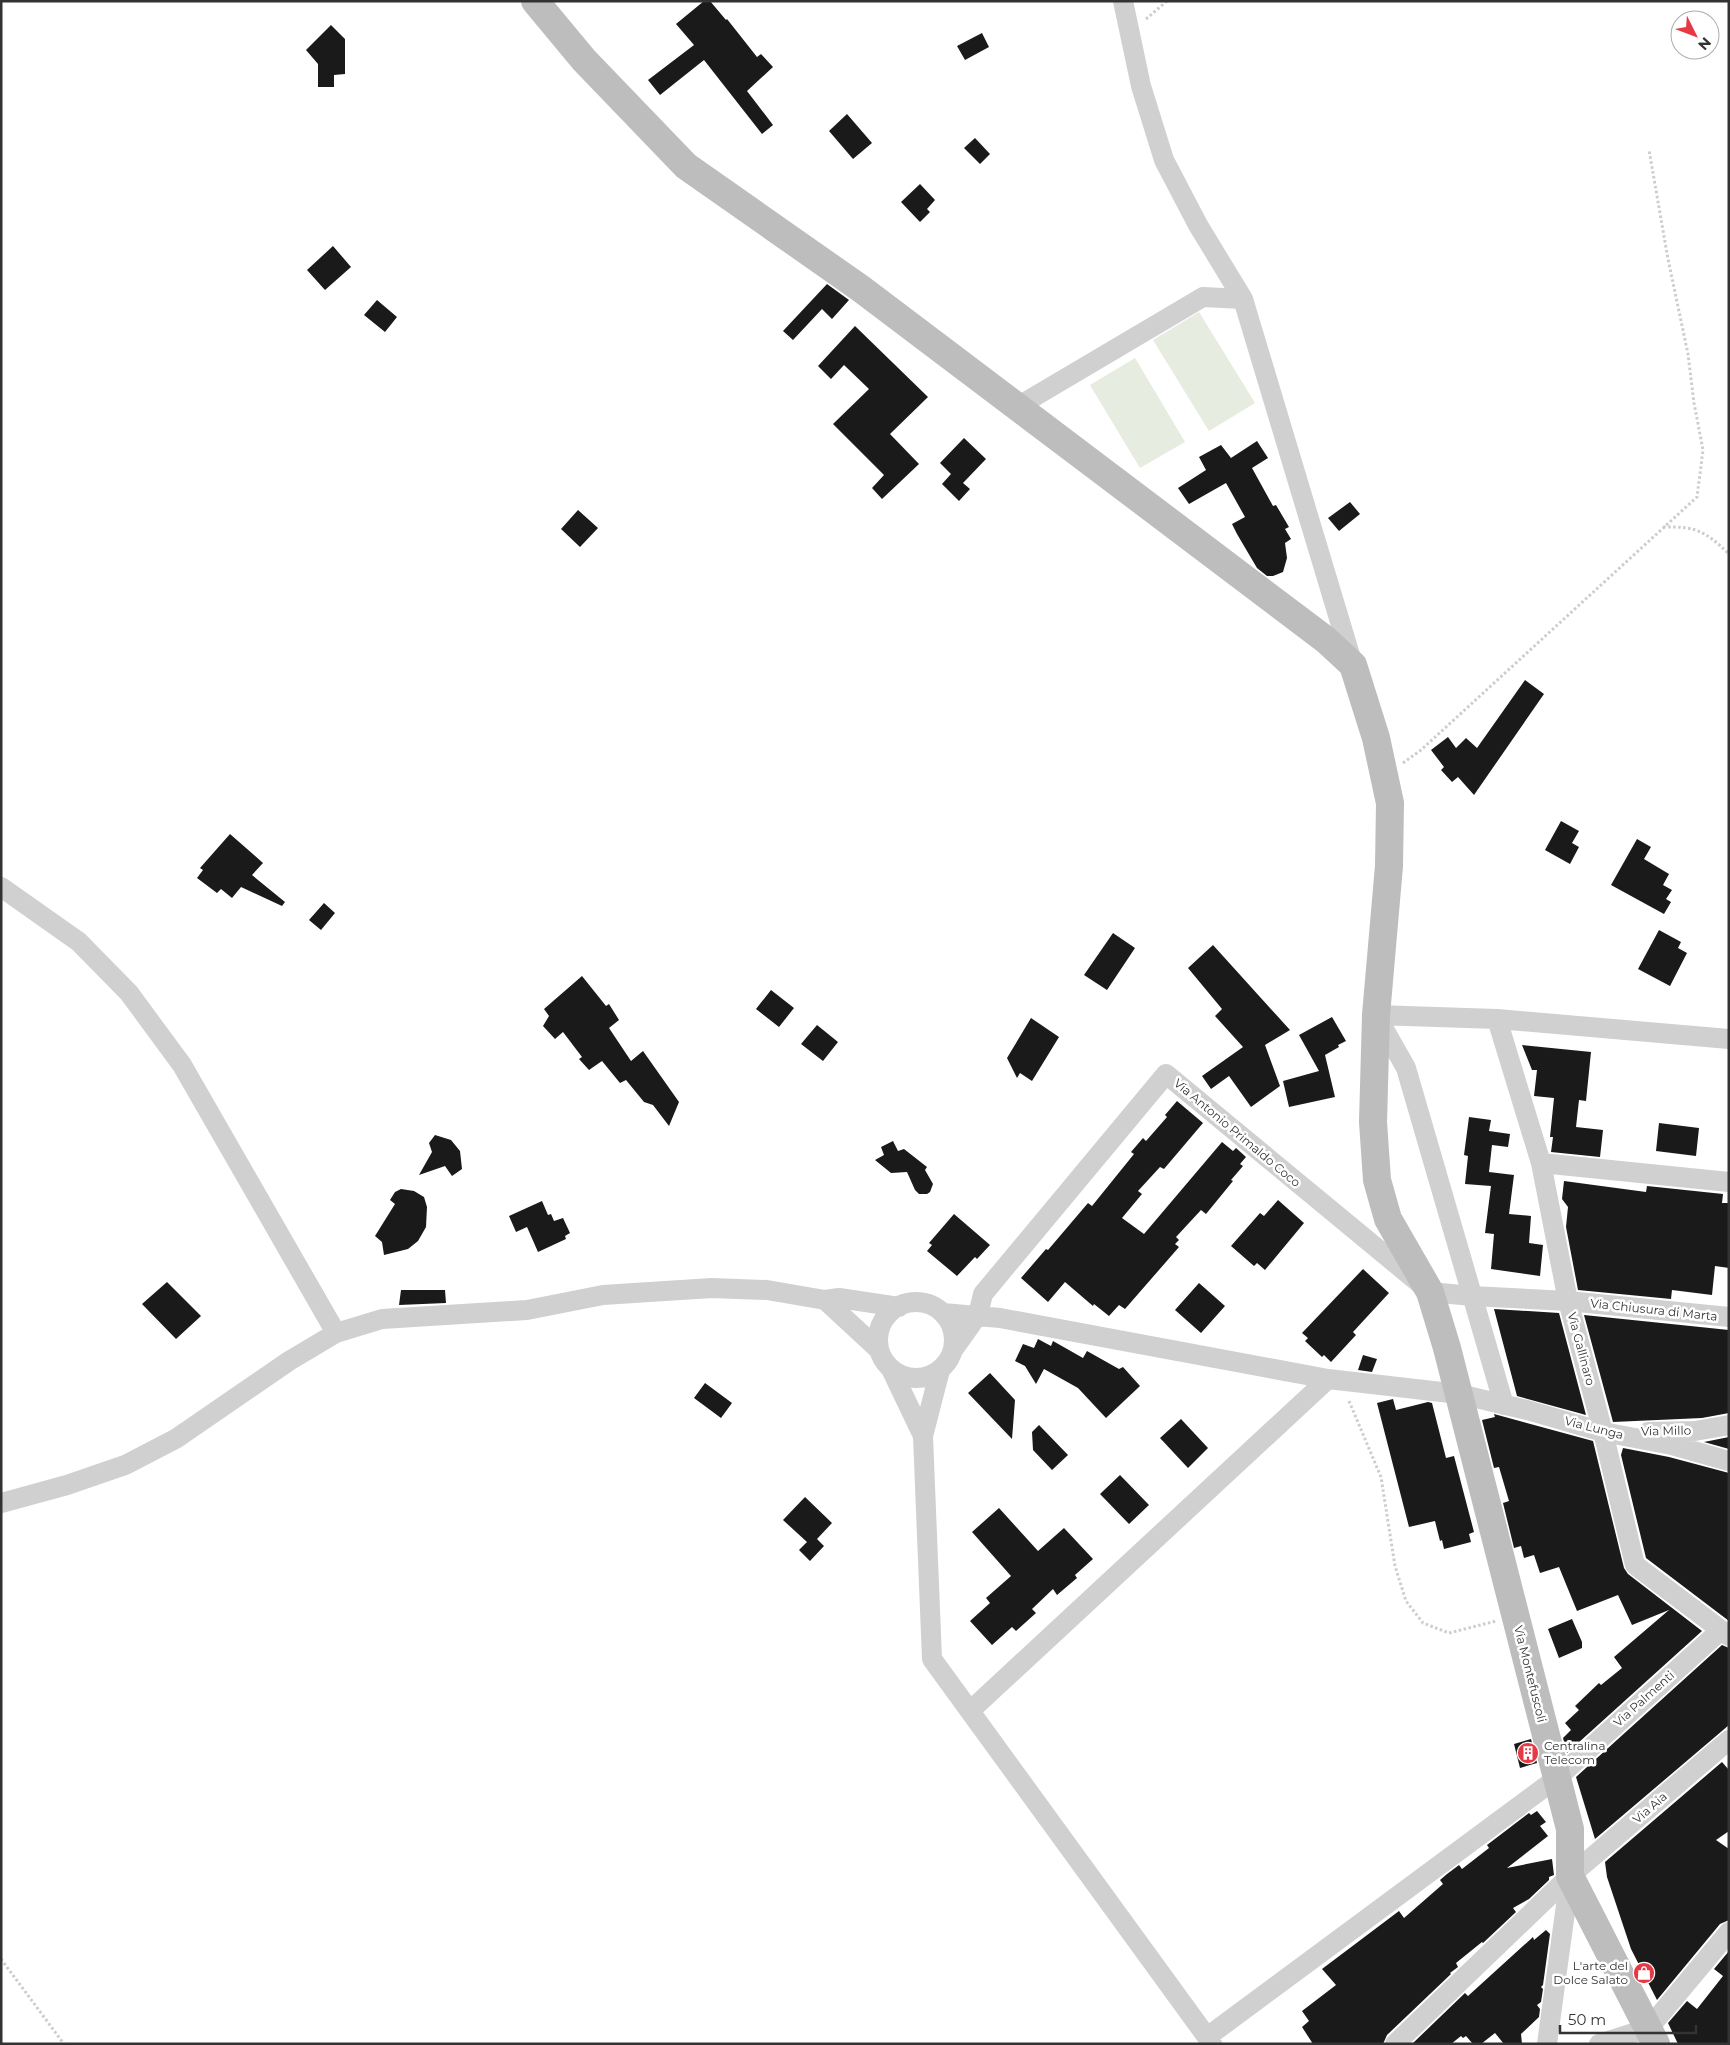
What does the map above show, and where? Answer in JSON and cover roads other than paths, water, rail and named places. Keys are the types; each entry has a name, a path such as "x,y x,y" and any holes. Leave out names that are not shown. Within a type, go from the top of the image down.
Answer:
{"main road":[{"path":"535,1 584,60 686,166 860,288 1326,640 1353,665"},
{"name":"Via Montefuscoli","path":"1353,665 1376,738 1390,803 1389,866 1376,1015 1373,1122 1377,1180 1388,1219 1430,1292 1459,1394 1515,1616 1562,1773 1570,1829 1570,1876 1652,2036"}],"street":[{"path":"1123,1 1141,86 1164,160 1198,225 1243,299 1353,665"},
{"path":"1017,408 1203,297 1243,299"},
{"path":"1,887 79,942 129,993 182,1065 336,1333"},
{"path":"1376,1015 1497,1019 1729,1039"},
{"path":"1376,1015 1406,1068 1504,1405"},
{"name":"Via Gallinaro","path":"1497,1019 1541,1163 1568,1301 1603,1432 1635,1565 1724,1634"},
{"name":"Via Antonio Primaldo Coco","path":"978,1315 983,1294 1166,1074 1430,1292"},
{"path":"1541,1163 1729,1182"},
{"path":"1,1504 67,1485 125,1465 177,1438 289,1361 336,1333 382,1318 527,1310 603,1295 712,1288 767,1290 825,1300 839,1298 899,1307"},
{"name":"Via Chiusura di Marta","path":"1430,1292 1568,1301 1729,1317"},
{"path":"825,1300 879,1350 923,1436"},
{"path":"879,1350 878,1338 881,1325 889,1314 910,1302 934,1306 943,1313 953,1330 953,1350"},
{"name":"Via Lunga","path":"943,1313 978,1315 1328,1379 1459,1394 1603,1432 1672,1445 1729,1462"},
{"path":"890,1369 900,1375 920,1378 931,1376 948,1361 953,1350 978,1315"},
{"path":"940,1370 923,1436 932,1659 1210,2040"},
{"path":"970,1711 1328,1379"},
{"name":"Via Millo","path":"1603,1432 1680,1432 1729,1425"},
{"name":"Via Palmenti","path":"1210,2040 1562,1773 1724,1634"},
{"name":"Via Aia","path":"1395,2044 1570,1876 1725,1750"},
{"path":"1547,2044 1570,1876"},
{"path":"1599,2044 1652,2036 1729,1932"}],"place":[{"name":"Centralina Telecom","path":"1528,1753"},
{"name":"L'arte del Dolce Salato","path":"1644,1973"}]}
